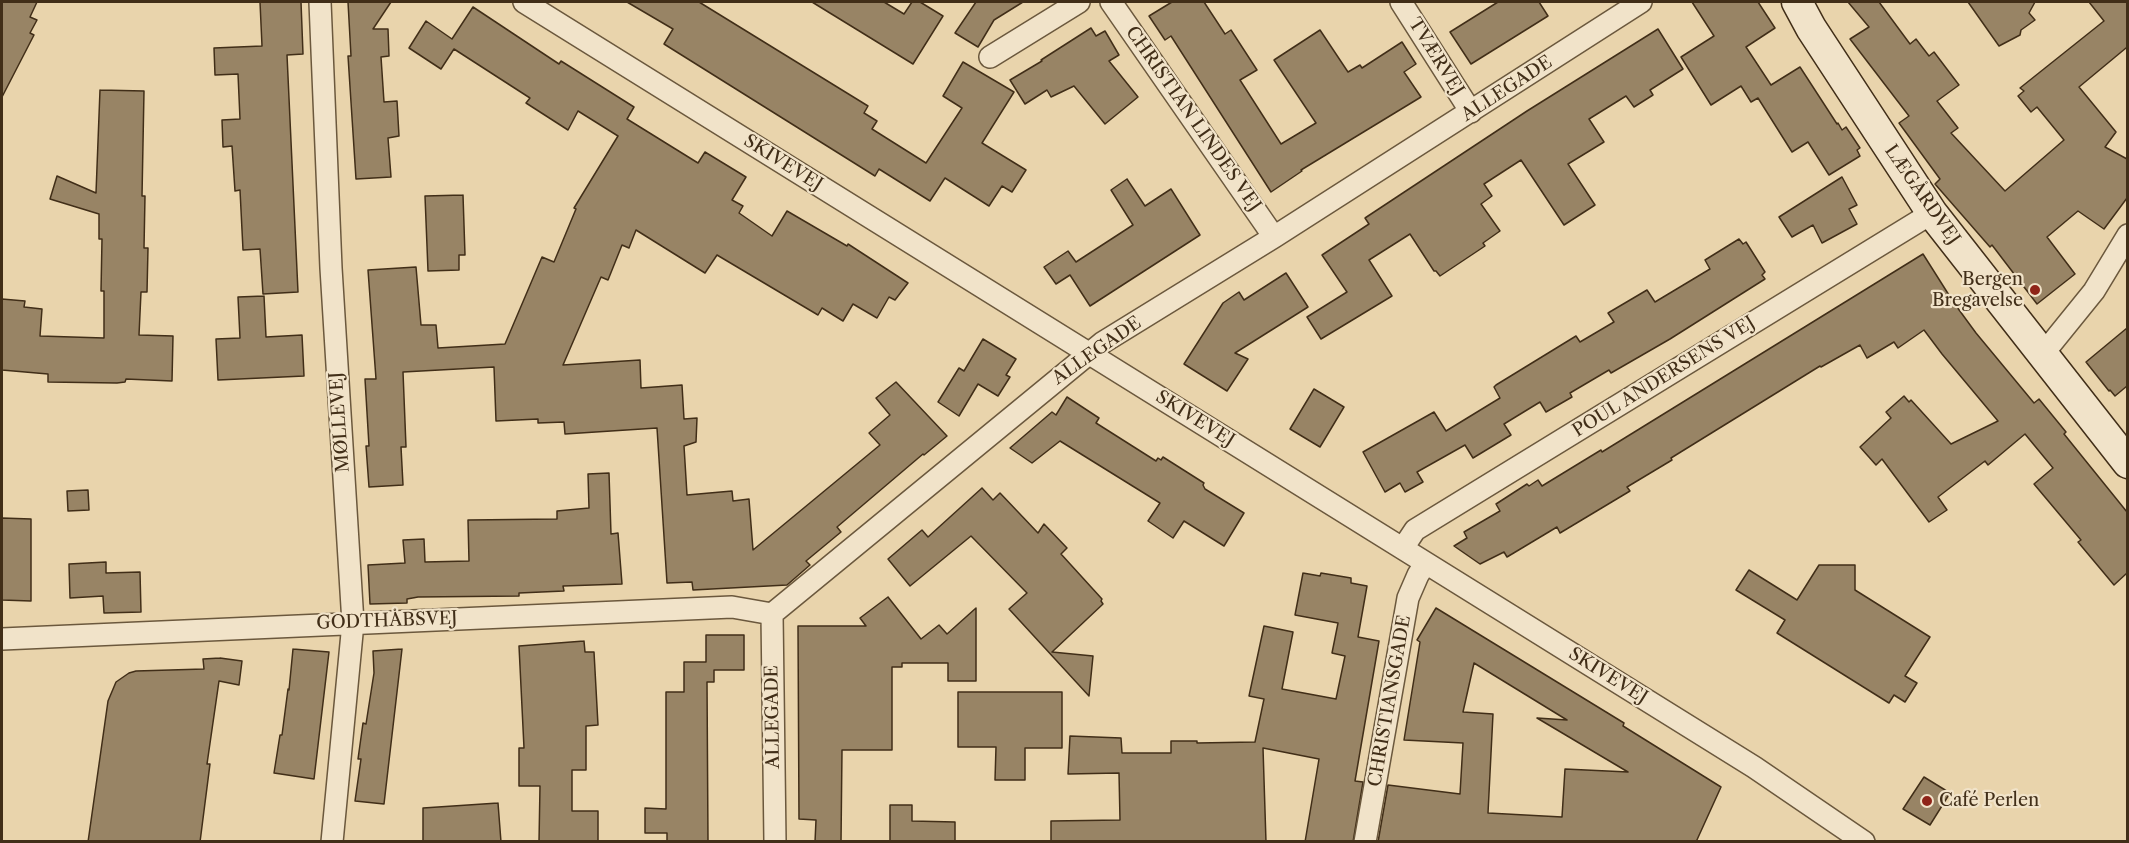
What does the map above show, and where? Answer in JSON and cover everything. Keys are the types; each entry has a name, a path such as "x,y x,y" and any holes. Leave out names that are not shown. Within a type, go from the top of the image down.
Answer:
{"street":[{"name":"MØLLEVEJ","path":"320,2 331,268 353,623 332,842"},
{"name":"SKIVEVEJ","path":"524,2 1754,767 1863,842"},
{"path":"990,57 1079,2"},
{"name":"CHRISTIAN LINDES VEJ","path":"1111,2 1274,237"},
{"name":"TVÆRVEJ","path":"1401,2 1471,112"},
{"name":"ALLEGADE","path":"775,842 772,614 1102,344 1274,237 1641,2"},
{"name":"LÆGÅRDVEJ","path":"1797,2 1811,28 1932,213 2127,463"},
{"name":"POUL ANDERSENS VEJ","path":"1403,548 1414,530 1932,213"},
{"path":"2043,354 2094,291 2127,235"},
{"name":"CHRISTIANSGADE","path":"1365,842 1408,598 1425,564"},
{"name":"GODTHÅBSVEJ","path":"2,639 732,607 772,614"}],"building":[{"path":"2,2 37,2 30,17 37,20 30,33 34,35 2,97"},
{"path":"260,2 301,2 303,54 287,55 298,292 263,294 260,249 243,250 240,190 235,191 232,146 223,147 222,120 240,119 238,74 215,75 214,48 262,46"},
{"path":"348,2 391,2 373,29 388,29 389,56 381,57 384,102 397,101 399,136 388,138 391,177 356,179 348,56 351,56"},
{"path":"627,2 699,2 868,106 864,113 877,121 872,129 926,163 962,108 943,96 963,62 1014,92 982,143 1026,170 1012,192 1002,186 989,206 945,178 930,201 879,169 875,176 664,44 673,29"},
{"path":"812,2 884,2 904,14 912,2 920,2 943,16 913,64"},
{"path":"976,2 1023,2 994,20 978,47 955,33"},
{"path":"1172,2 1204,2 1225,34 1231,30 1257,70 1240,80 1281,144 1316,123 1274,60 1320,30 1348,72 1360,65 1362,68 1402,42 1416,64 1404,72 1421,97 1301,170 1271,192 1171,36 1165,40 1149,16"},
{"path":"1498,2 1539,2 1548,16 1471,64 1450,32"},
{"path":"1692,2 1758,2 1775,28 1746,47 1771,85 1800,67 1837,124 1842,130 1846,127 1860,148 1857,150 1860,156 1829,175 1808,142 1792,152 1758,98 1751,102 1741,86 1711,105 1681,57 1714,36"},
{"path":"1848,2 1879,2 1910,44 1916,39 1929,56 1934,52 1959,85 1937,101 1958,128 1951,133 2005,191 2064,140 2037,107 2031,112 2018,96 2024,91 2020,88 2104,21 2089,2 2127,2 2127,49 2079,87 2116,132 2105,147 2127,159 2127,198 2104,229 2078,211 2047,237 2075,274 2037,304 1992,245 1990,247 1935,184 1940,179 1899,123 1909,116 1850,39 1869,27"},
{"path":"1968,2 2035,2 2029,13 2035,20 2021,30 2020,35 1999,46"},
{"path":"473,7 559,64 561,61 634,107 627,119 698,163 705,152 746,177 732,200 743,206 739,213 772,236 787,211 847,246 848,244 908,283 895,300 889,297 877,318 853,304 843,321 822,308 818,315 717,255 705,273 636,230 629,248 622,245 608,280 601,277 563,365 640,360 641,388 682,385 684,419 697,418 696,442 684,446 687,495 732,491 733,501 749,499 753,550 880,445 869,433 890,415 876,398 896,382 947,436 837,527 841,532 806,561 810,565 787,585 693,590 692,582 667,583 657,428 565,434 564,422 538,423 538,419 496,421 494,367 403,372 406,447 401,447 403,485 369,487 365,379 376,379 368,270 416,267 421,325 436,325 438,348 505,344 542,257 554,262 576,209 574,208 618,136 578,111 568,130 526,103 530,98 454,49 441,69 409,48 426,21 452,39"},
{"path":"1091,28 1096,36 1105,31 1119,55 1109,61 1138,97 1105,124 1074,86 1051,97 1047,90 1025,104 1010,80"},
{"path":"1658,29 1683,69 1650,90 1653,95 1634,107 1626,96 1589,119 1604,142 1568,164 1595,205 1564,225 1521,160 1484,184 1492,196 1481,204 1500,231 1483,243 1485,246 1440,276 1434,271 1410,234 1369,260 1392,296 1321,339 1307,317 1347,292 1322,255 1369,224 1365,218 1527,111"},
{"path":"100,90 144,91 142,196 145,196 144,248 148,248 147,292 141,292 139,335 173,336 172,381 126,379 125,382 117,383 48,382 48,374 2,370 2,299 25,301 24,307 42,309 40,336 104,338 104,291 101,291 102,239 99,239 99,214 50,199 57,176 96,193"},
{"path":"1842,177 1857,205 1849,209 1857,224 1822,243 1813,225 1792,237 1779,217"},
{"path":"1127,179 1145,206 1171,189 1200,235 1090,306 1070,275 1056,284 1044,267 1068,251 1076,262 1133,225 1111,190"},
{"path":"463,195 465,255 459,255 459,270 428,271 425,196"},
{"path":"1739,239 1743,244 1746,242 1765,272 1762,275 1765,279 1670,339 1611,373 1609,370 1570,393 1572,397 1546,412 1540,402 1504,424 1511,435 1473,458 1465,445 1417,472 1423,482 1405,492 1400,483 1385,492 1363,452 1434,412 1446,431 1500,398 1494,387 1496,385 1576,336 1580,342 1614,322 1608,313 1647,290 1655,302 1710,269 1705,260"},
{"path":"1923,254 1976,333 2034,403 2039,399 2127,512 2127,573 2114,585 2078,542 2081,540 2034,484 2053,468 2025,434 1988,465 1985,461 1938,497 1947,510 1929,522 1882,459 1876,465 1860,447 1891,418 1886,412 1904,396 1909,402 1911,400 1951,444 1998,421 1924,330 1898,348 1894,342 1867,358 1860,345 1820,366 1671,458 1672,460 1627,487 1630,491 1560,533 1557,527 1507,557 1504,552 1480,564 1454,546 1467,538 1464,532 1500,511 1496,504 1527,484 1529,486 1538,480 1542,486 1601,450 1602,452"},
{"path":"1286,273 1308,307 1235,353 1248,359 1227,391 1184,364 1223,303 1239,292 1244,300"},
{"path":"264,296 266,337 302,335 304,376 218,380 216,339 240,338 238,297"},
{"path":"2127,328 2127,386 2115,396 2086,362"},
{"path":"983,339 1016,359 1006,375 1010,377 998,396 978,384 959,416 938,402 959,368 964,371"},
{"path":"1314,389 1344,407 1320,447 1290,429"},
{"path":"1067,397 1099,418 1096,423 1156,461 1163,457 1204,483 1205,489 1244,513 1224,546 1184,521 1173,538 1148,521 1160,503 1060,441 1032,463 1010,448 1052,412 1056,415"},
{"path":"609,473 611,534 618,533 622,584 563,586 564,591 519,593 519,596 418,597 407,599 407,603 370,604 368,565 405,563 403,540 424,539 425,562 469,561 468,520 557,519 557,511 589,508 588,474"},
{"path":"982,488 993,500 1000,493 1038,533 1044,524 1067,548 1061,554 1102,599 1103,604 1052,652 1093,656 1089,696 1009,609 1027,593 971,536 910,586 888,559 922,530 928,537"},
{"path":"88,490 89,510 68,511 67,491"},
{"path":"2,518 31,519 31,601 2,600"},
{"path":"106,562 106,573 140,572 141,612 104,613 103,596 70,598 69,564"},
{"path":"1819,565 1855,565 1855,590 1930,637 1905,676 1917,683 1905,702 1894,695 1889,703 1777,633 1785,620 1736,590 1749,570 1797,600"},
{"path":"1303,573 1320,576 1321,573 1351,578 1351,583 1367,586 1358,637 1379,641 1355,781 1363,782 1353,842 1305,842 1319,759 1263,748 1266,842 1051,842 1051,821 1120,820 1119,773 1068,774 1070,736 1121,738 1122,753 1171,753 1171,741 1255,742 1264,699 1249,696 1264,626 1293,632 1282,689 1336,699 1345,656 1332,653 1338,623 1295,615"},
{"path":"888,597 921,639 939,625 947,634 976,608 976,681 948,681 948,663 902,663 902,667 892,667 892,750 842,750 841,842 815,842 816,820 799,819 798,626 866,626 860,618"},
{"path":"1436,608 1624,723 1623,726 1721,787 1696,842 1378,842 1388,785 1460,794 1463,743 1404,740 1420,642 1417,640","holes":["1474,663 1567,720 1537,718 1628,772 1565,769 1562,817 1488,813 1493,714 1463,712"]},
{"path":"706,635 744,635 744,670 714,670 714,682 707,682 708,842 667,842 667,833 645,833 645,808 666,809 666,692 684,692 684,662 706,662"},
{"path":"584,641 585,652 594,652 598,725 586,726 586,770 572,770 572,811 598,811 598,842 539,842 540,786 519,786 519,748 524,748 519,646"},
{"path":"293,649 329,652 314,779 274,773 289,690"},
{"path":"402,649 384,804 355,801 363,723 366,724 374,673 373,651"},
{"path":"220,658 242,661 239,685 219,681 207,764 210,764 200,842 88,842 108,701 116,682 136,671 204,669 203,659"},
{"path":"958,692 1062,692 1062,748 1025,748 1025,780 995,780 996,747 958,747"},
{"name":"Café Perlen","path":"1924,777 1950,793 1930,825 1903,809"},
{"path":"498,803 501,842 423,842 423,808"},
{"path":"890,805 912,805 912,821 955,822 955,842 890,842"}],"place":[{"name":"Bergen Bregavelse","path":"2035,290"},
{"name":"Café Perlen","path":"1927,801"}]}
